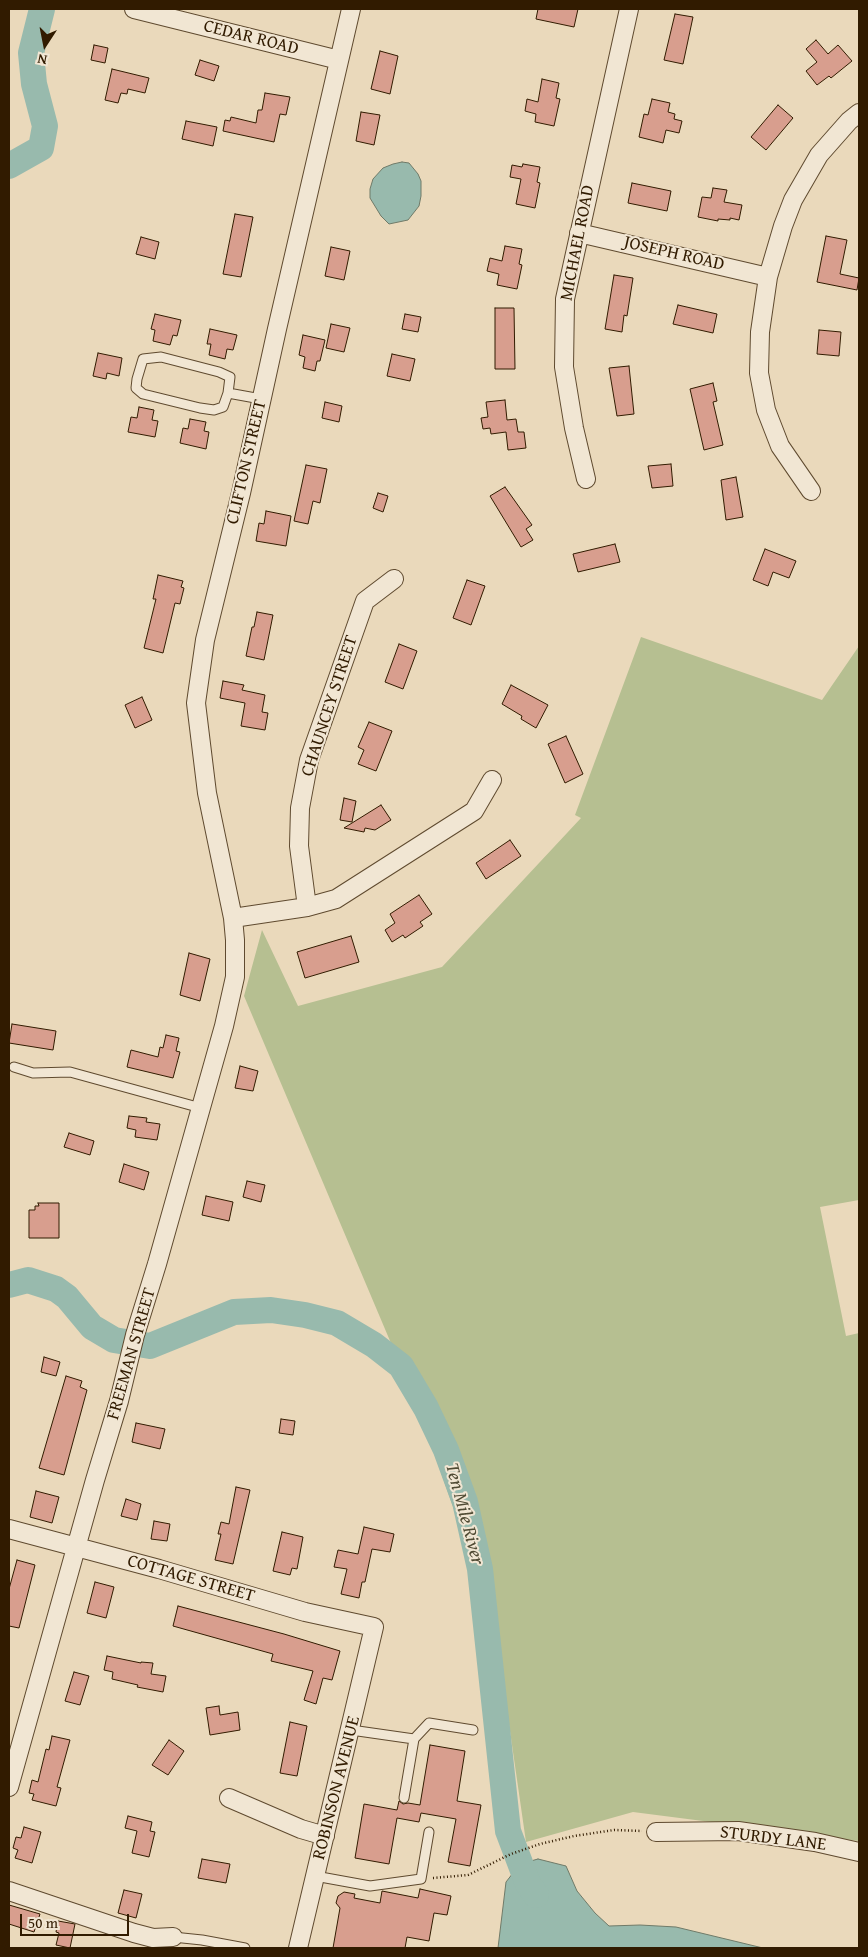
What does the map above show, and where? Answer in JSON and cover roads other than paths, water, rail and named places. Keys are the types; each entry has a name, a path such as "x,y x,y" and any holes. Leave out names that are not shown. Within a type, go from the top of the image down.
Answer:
{"street":[{"name":"CEDAR ROAD","path":"134,9 339,60"},
{"name":"CLIFTON STREET","path":"233,918 207,793 196,702 205,640 351,9"},
{"name":"MICHAEL ROAD","path":"586,479 564,367 565,299 629,9"},
{"path":"811,492 780,446 766,410 759,373 760,332 768,277 793,200 818,155 859,113"},
{"name":"JOSEPH ROAD","path":"579,233 768,277"},
{"name":"CHAUNCEY STREET","path":"307,907 299,846 300,808 309,760 365,601 394,579"},
{"path":"233,918 307,907 336,899 474,811 492,780"},
{"name":"FREEMAN STREET","path":"9,1787 76,1546 119,1401 135,1335 224,1026 235,977 233,918"},
{"name":"COTTAGE STREET","path":"9,1529 221,1586 305,1612 374,1628"},
{"name":"ROBINSON AVENUE","path":"298,1948 374,1628"},
{"path":"229,1798 301,1829 325,1836"},
{"name":"STURDY LANE","path":"656,1832 738,1832 815,1842 859,1852"},
{"path":"9,1891 140,1938 173,1937"}],"lane":[{"path":"161,357 219,372 230,377 228,393 223,407 214,410 143,394 136,388 143,358 161,357"},
{"path":"228,393 261,399"},
{"path":"14,1067 33,1073 70,1072 201,1108"},
{"path":"404,1798 414,1739 429,1723 473,1730"},
{"path":"351,1730 414,1739"},
{"path":"315,1876 370,1886 421,1879 429,1832"},
{"path":"173,1937 245,1948"}],"waterway":[{"name":"Ten Mile River","path":"9,166 41,148 45,126 34,84 31,53 42,9"},
{"name":"Ten Mile River","path":"9,1285 28,1280 56,1289 67,1297 92,1327 114,1340 150,1346 234,1312 271,1310 305,1315 337,1323 374,1345 401,1366 426,1408 446,1450 465,1502 480,1569 508,1831 528,1884 536,1895"}]}
